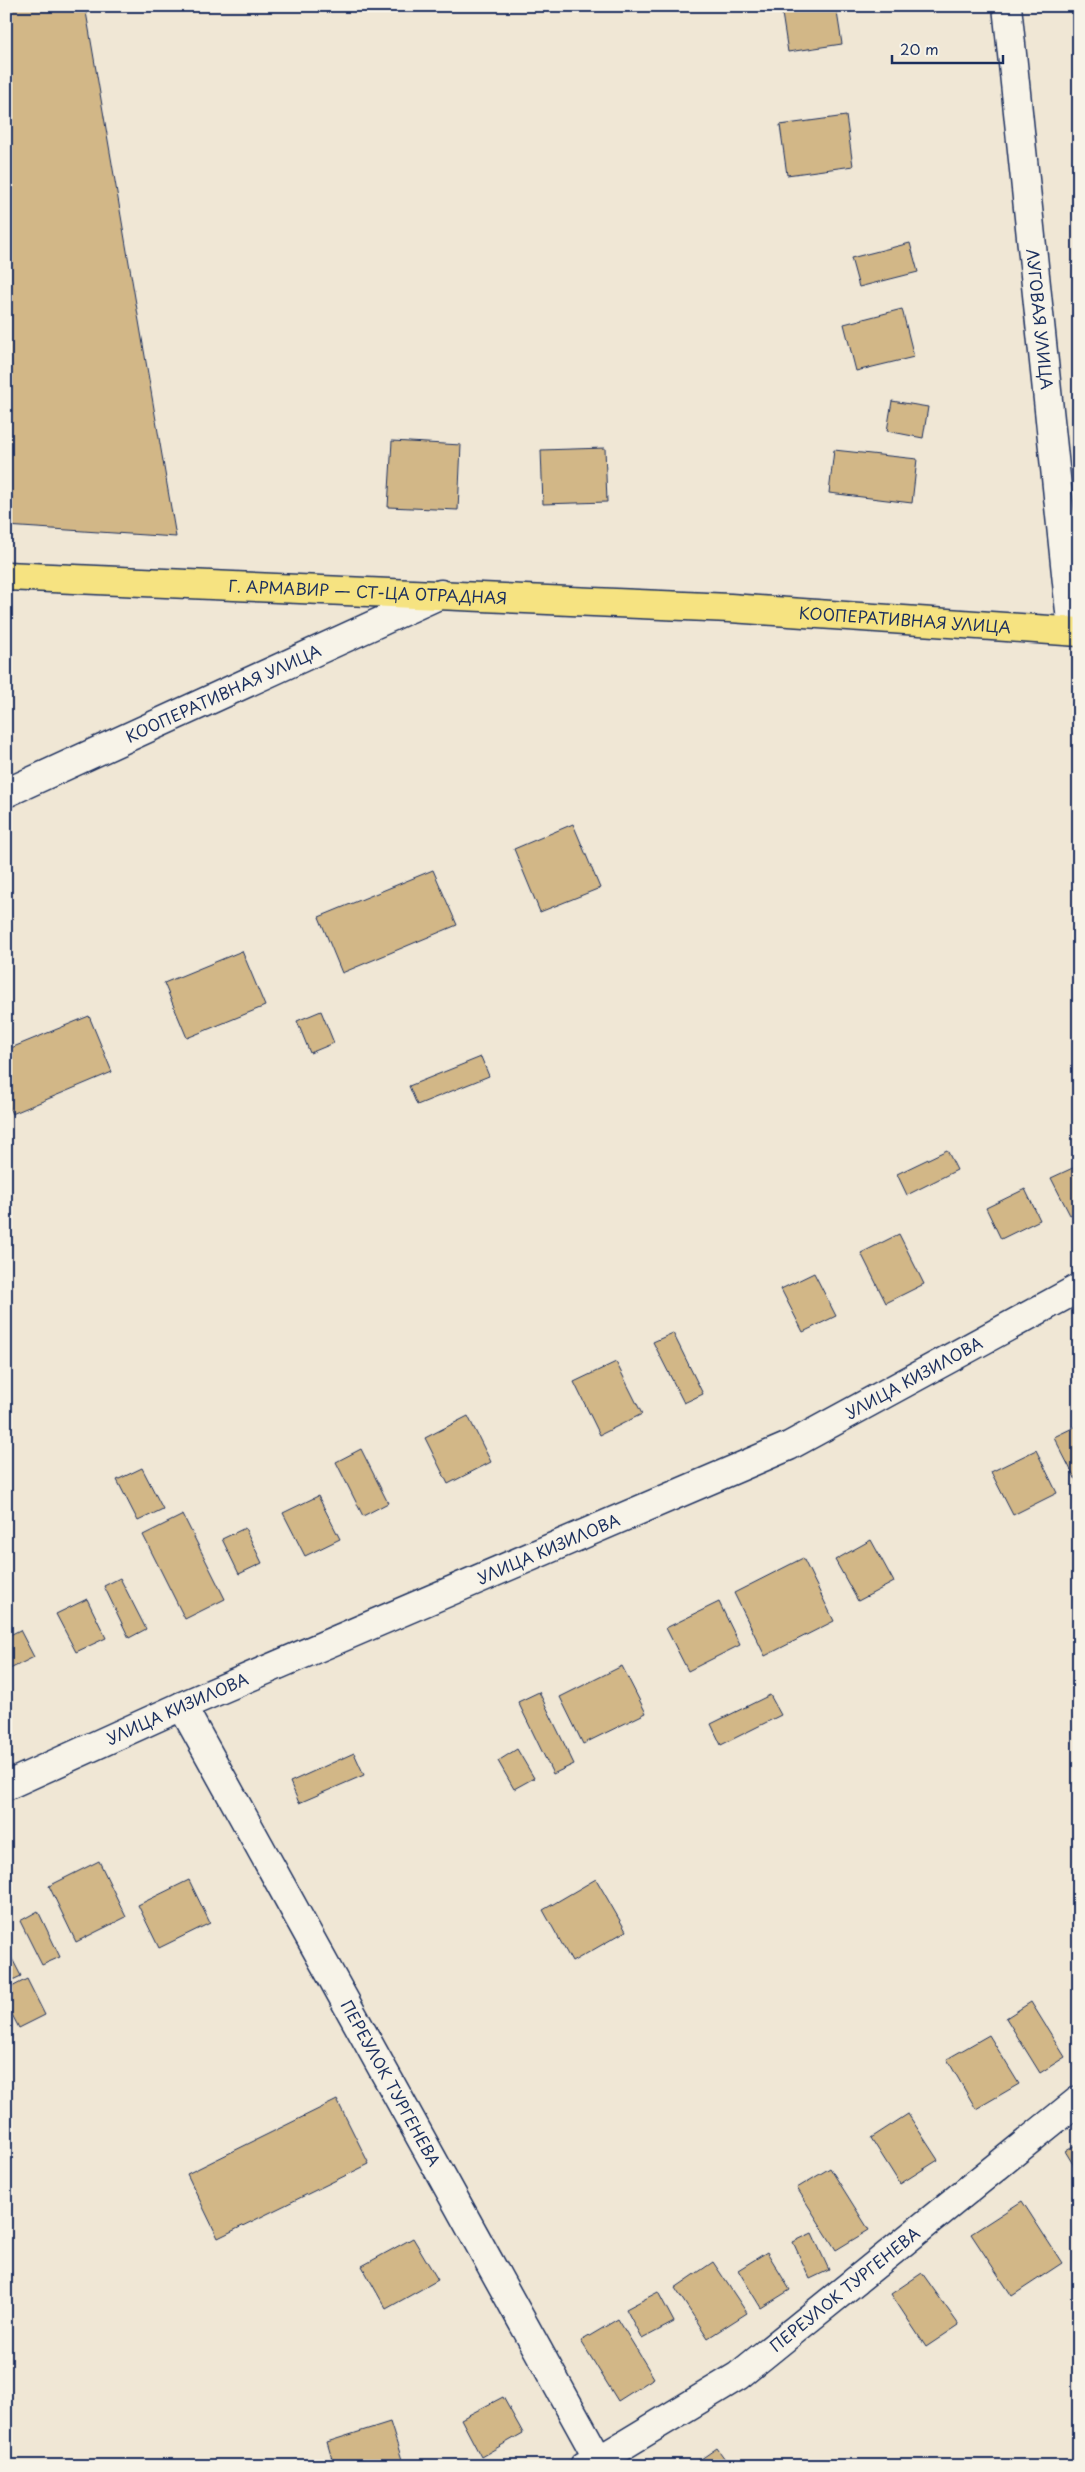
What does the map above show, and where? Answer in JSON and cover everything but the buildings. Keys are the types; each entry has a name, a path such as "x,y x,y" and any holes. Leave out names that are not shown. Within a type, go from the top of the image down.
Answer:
{"main road":[{"name":"Г. АРМАВИР — СТ-ЦА ОТРАДНАЯ","path":"6,576 730,608"},
{"name":"КООПЕРАТИВНАЯ УЛИЦА","path":"730,608 1076,631"}],"street":[{"name":"ЛУГОВАЯ УЛИЦА","path":"1007,6 1076,631"},
{"name":"КООПЕРАТИВНАЯ УЛИЦА","path":"6,793 440,594"},
{"name":"УЛИЦА КИЗИЛОВА","path":"6,1786 182,1706 789,1446 1079,1288"},
{"name":"ПЕРЕУЛОК ТУРГЕНЕВА","path":"182,1706 595,2464 738,2376 1079,2100"}]}
